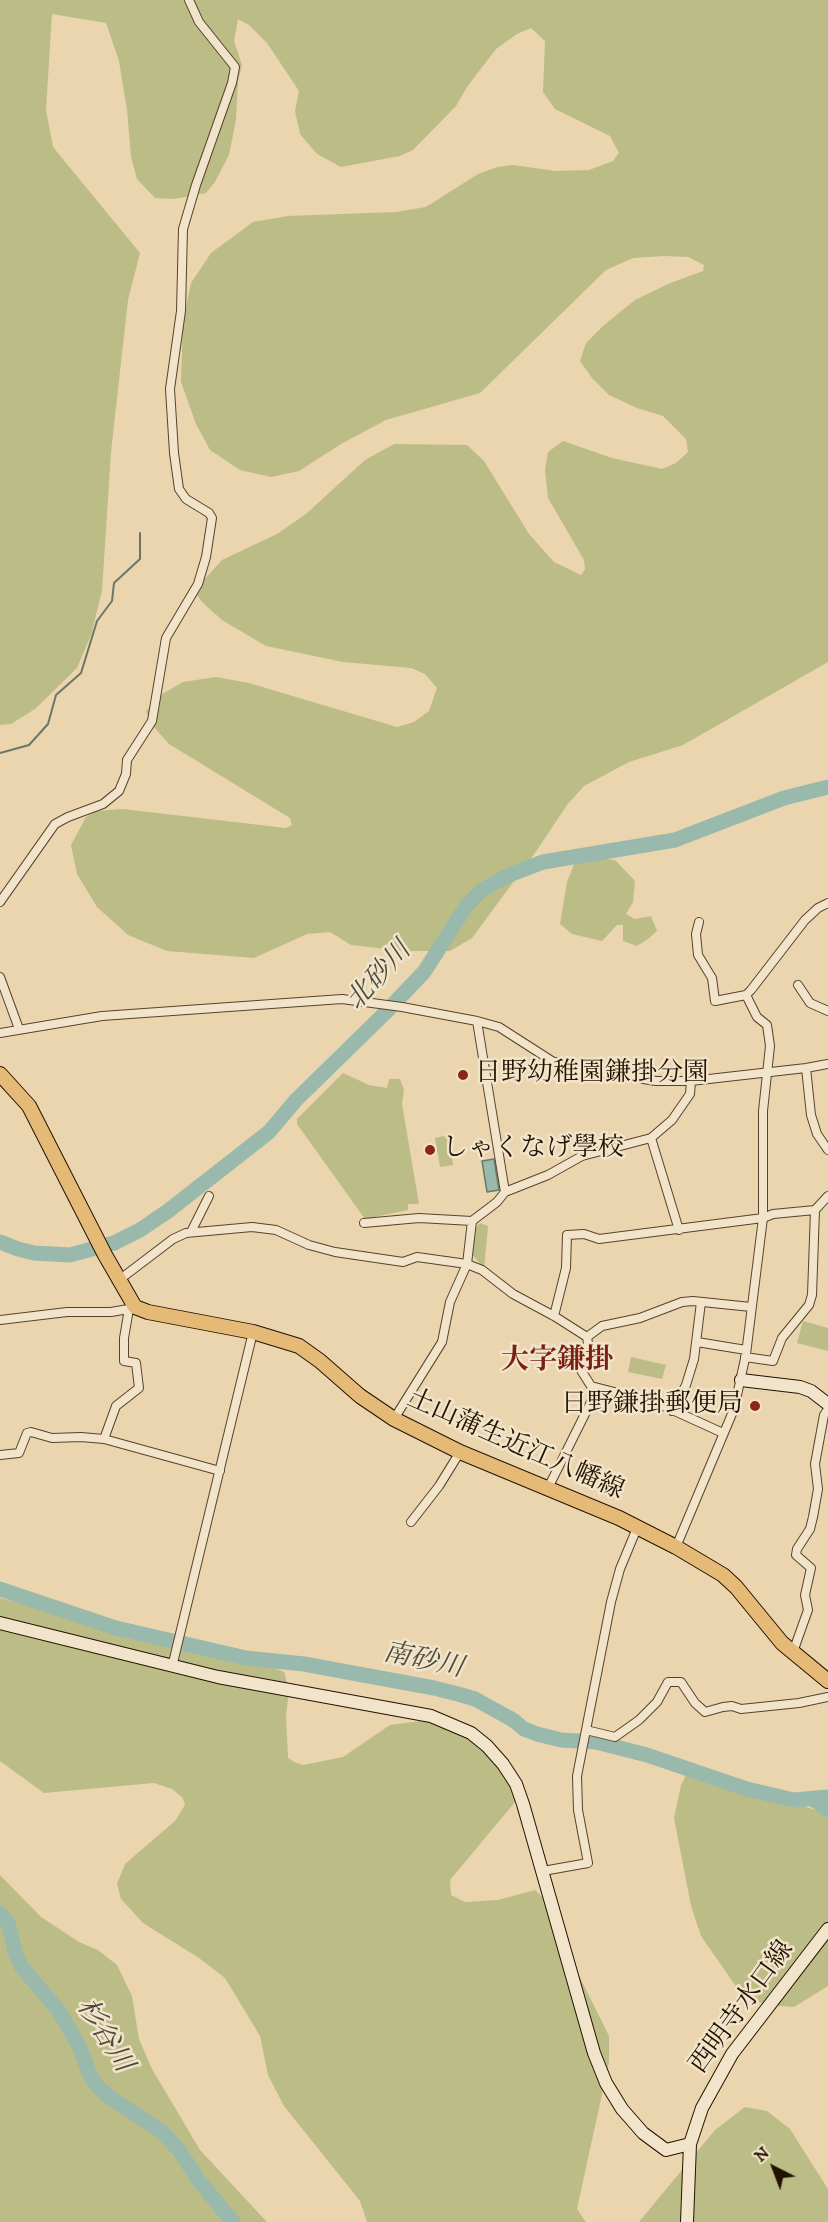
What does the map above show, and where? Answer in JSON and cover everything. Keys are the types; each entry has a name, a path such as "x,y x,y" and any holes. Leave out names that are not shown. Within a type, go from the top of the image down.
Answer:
{"main road":[{"path":"0,1074 29,1106 132,1308"},
{"name":"土山蒲生近江八幡線","path":"132,1308 253,1332 298,1346 320,1361 360,1396 394,1419 460,1452 548,1488 676,1547 723,1575 736,1587 782,1643 828,1681"}],"street":[{"path":"0,902 55,824 103,804 119,791 125,779 127,760 152,721 166,638 198,584 206,557 212,518 209,513 186,499 179,489 170,389 181,311 183,229 236,67 206,30 189,0"},
{"path":"699,922 696,934 698,955 712,978 715,1000 746,995 806,920 818,908 828,903"},
{"path":"0,977 19,1029"},
{"path":"798,985 810,1003 828,1011"},
{"path":"676,1547 734,1409 746,1354 763,1218 763,1111 770,1046 767,1025 757,1017 746,995"},
{"path":"0,1033 102,1016 342,999 378,1003 477,1021 499,1028 552,1061 573,1068 656,1081 691,1081 828,1064"},
{"path":"477,1021 505,1192"},
{"path":"806,1068 811,1115 817,1134 828,1150"},
{"path":"364,1223 419,1218 472,1221 497,1202 505,1192 548,1175 582,1156 651,1138 672,1120 690,1094 691,1081"},
{"path":"651,1138 679,1230"},
{"path":"191,1232 209,1196"},
{"path":"697,1342 773,1361 782,1338 808,1305 812,1295 815,1210 828,1196"},
{"path":"554,1316 566,1268 567,1235 584,1234 599,1239 815,1210"},
{"path":"394,1419 442,1342 450,1302 467,1264 472,1221"},
{"path":"119,1280 173,1239 191,1232 252,1227 276,1230 309,1245 335,1252 403,1262 417,1257 467,1264 488,1274 521,1299 587,1337 588,1343 579,1367 591,1386 657,1403 723,1433"},
{"path":"587,1337 608,1324 640,1318 682,1302 751,1307"},
{"path":"672,1411 686,1385 697,1342 702,1302"},
{"path":"0,1320 67,1312 132,1308 124,1338 124,1361 136,1363 140,1388 116,1407 104,1439"},
{"path":"172,1667 253,1332"},
{"path":"741,1380 800,1387 811,1391 828,1404"},
{"path":"548,1488 596,1388"},
{"path":"793,1653 808,1610 806,1595 811,1568 796,1555 797,1549 810,1529 813,1517 818,1489 815,1464 824,1415 828,1409"},
{"path":"0,1455 18,1453 27,1433 31,1432 52,1438 104,1439 220,1471"},
{"path":"411,1522 439,1486 460,1452"},
{"path":"543,1871 588,1863 578,1810 577,1776 611,1602 620,1569 637,1528"},
{"path":"0,1623 172,1667 270,1688 431,1716 471,1733 498,1758 516,1784 594,2053 606,2083 622,2109 643,2133 666,2150 690,2145"},
{"path":"585,1732 615,1737 639,1720 657,1702 668,1682 674,1681 681,1682 694,1703 705,1712 732,1706 741,1709 800,1704 828,1697"},
{"name":"西明寺水口線","path":"687,2222 690,2145 702,2108 732,2054 828,1929"}],"green space":[{"path":"0,0 828,0 828,662 683,745 629,762 584,786 567,805 472,938 450,951 404,951 351,945 330,932 307,934 254,958 167,951 128,935 97,907 77,874 71,845 86,817 96,811 123,809 286,828 292,825 290,818 169,744 152,725 146,711 162,694 183,682 216,677 249,683 397,727 414,722 429,711 437,688 425,674 411,668 343,662 266,646 222,620 204,604 195,593 203,581 222,560 277,534 306,514 365,460 394,444 467,445 484,461 529,534 554,562 581,575 585,569 584,560 548,498 545,470 548,452 563,441 612,458 662,469 676,463 688,452 686,439 663,416 637,408 609,395 592,378 580,361 586,343 635,300 703,271 704,265 688,257 633,258 606,270 480,393 386,420 341,444 299,471 271,477 240,470 210,450 196,424 181,382 183,321 191,283 211,253 253,222 288,216 396,212 426,207 478,174 497,167 513,165 556,171 589,170 613,161 619,153 610,136 555,109 543,92 545,41 531,28 517,34 496,49 467,87 456,106 413,150 400,156 341,167 317,154 300,134 295,111 299,91 267,43 249,25 238,19 234,41 242,65 238,82 236,120 229,155 215,182 206,193 174,199 155,198 137,179 131,157 127,110 119,61 106,23 52,14 46,110 53,147 140,253 128,300 111,452 102,591 91,635 77,668 35,709 11,724 0,725"},
{"path":"589,857 615,860 635,881 633,902 626,914 635,919 651,916 657,931 637,946 623,941 623,925 617,925 602,941 572,934 560,924 567,882 576,859"},
{"path":"343,1073 369,1085 387,1088 389,1079 400,1079 404,1090 402,1104 419,1204 408,1204 408,1210 365,1219 297,1124 297,1119"},
{"path":"449,1135 453,1165 440,1167 435,1138"},
{"path":"480,1223 488,1226 484,1269 472,1254 473,1231"},
{"path":"803,1321 828,1328 828,1351 797,1343"},
{"path":"631,1357 666,1365 662,1379 628,1372"},
{"path":"0,1598 272,1667 284,1672 289,1689 286,1717 288,1758 303,1765 343,1757 390,1725 428,1720 459,1726 503,1762 521,1795 450,1880 451,1895 465,1902 498,1900 535,1890 552,1906 564,1945 609,2036 609,2062 577,2209 586,2222 367,2222 360,2201 284,2106 268,2075 260,2036 225,1978 199,1958 143,1923 121,1899 117,1884 125,1864 175,1821 185,1805 183,1798 172,1789 154,1783 44,1793 0,1761"},
{"path":"692,1764 828,1815 828,1986 794,2007 766,2005 742,1995 701,1936 691,1906 674,1818 681,1785"},
{"path":"0,1875 41,1917 79,1942 98,1950 117,1965 132,1996 139,2039 152,2069 200,2150 267,2222 0,2222"},
{"path":"745,2107 767,2111 790,2129 828,2189 828,2222 639,2222 715,2130"}],"shaded area":[{"path":"494,1159 499,1190 487,1192 482,1161"}],"waterway":[{"path":"0,753 29,745 48,724 56,695 81,673 97,621 112,601 114,583 140,559 140,533"},
{"name":"北砂川","path":"0,1242 34,1253 70,1255 114,1243 140,1230 168,1211 269,1132 296,1100 424,972 467,905 482,890 509,875 543,862 675,840 784,798 828,787"},
{"name":"南砂川","path":"0,1589 116,1628 246,1658 304,1664 458,1694 475,1699 513,1720 524,1729 537,1734 561,1740 596,1742 647,1755 747,1789 794,1800 828,1797"},
{"path":"814,1800 828,1810"},
{"name":"杉谷川","path":"0,1913 8,1923 21,1966 59,2011 79,2046 91,2077 98,2087 112,2099 161,2131 179,2150 197,2178 233,2222"}],"place":[{"name":"日野幼稚園鎌掛分園","path":"463,1075"},
{"name":"しゃくなげ學校","path":"430,1150"},
{"name":"日野鎌掛郵便局","path":"755,1406"}],"district":[{"name":"大字鎌掛","path":"557,1362"}]}
